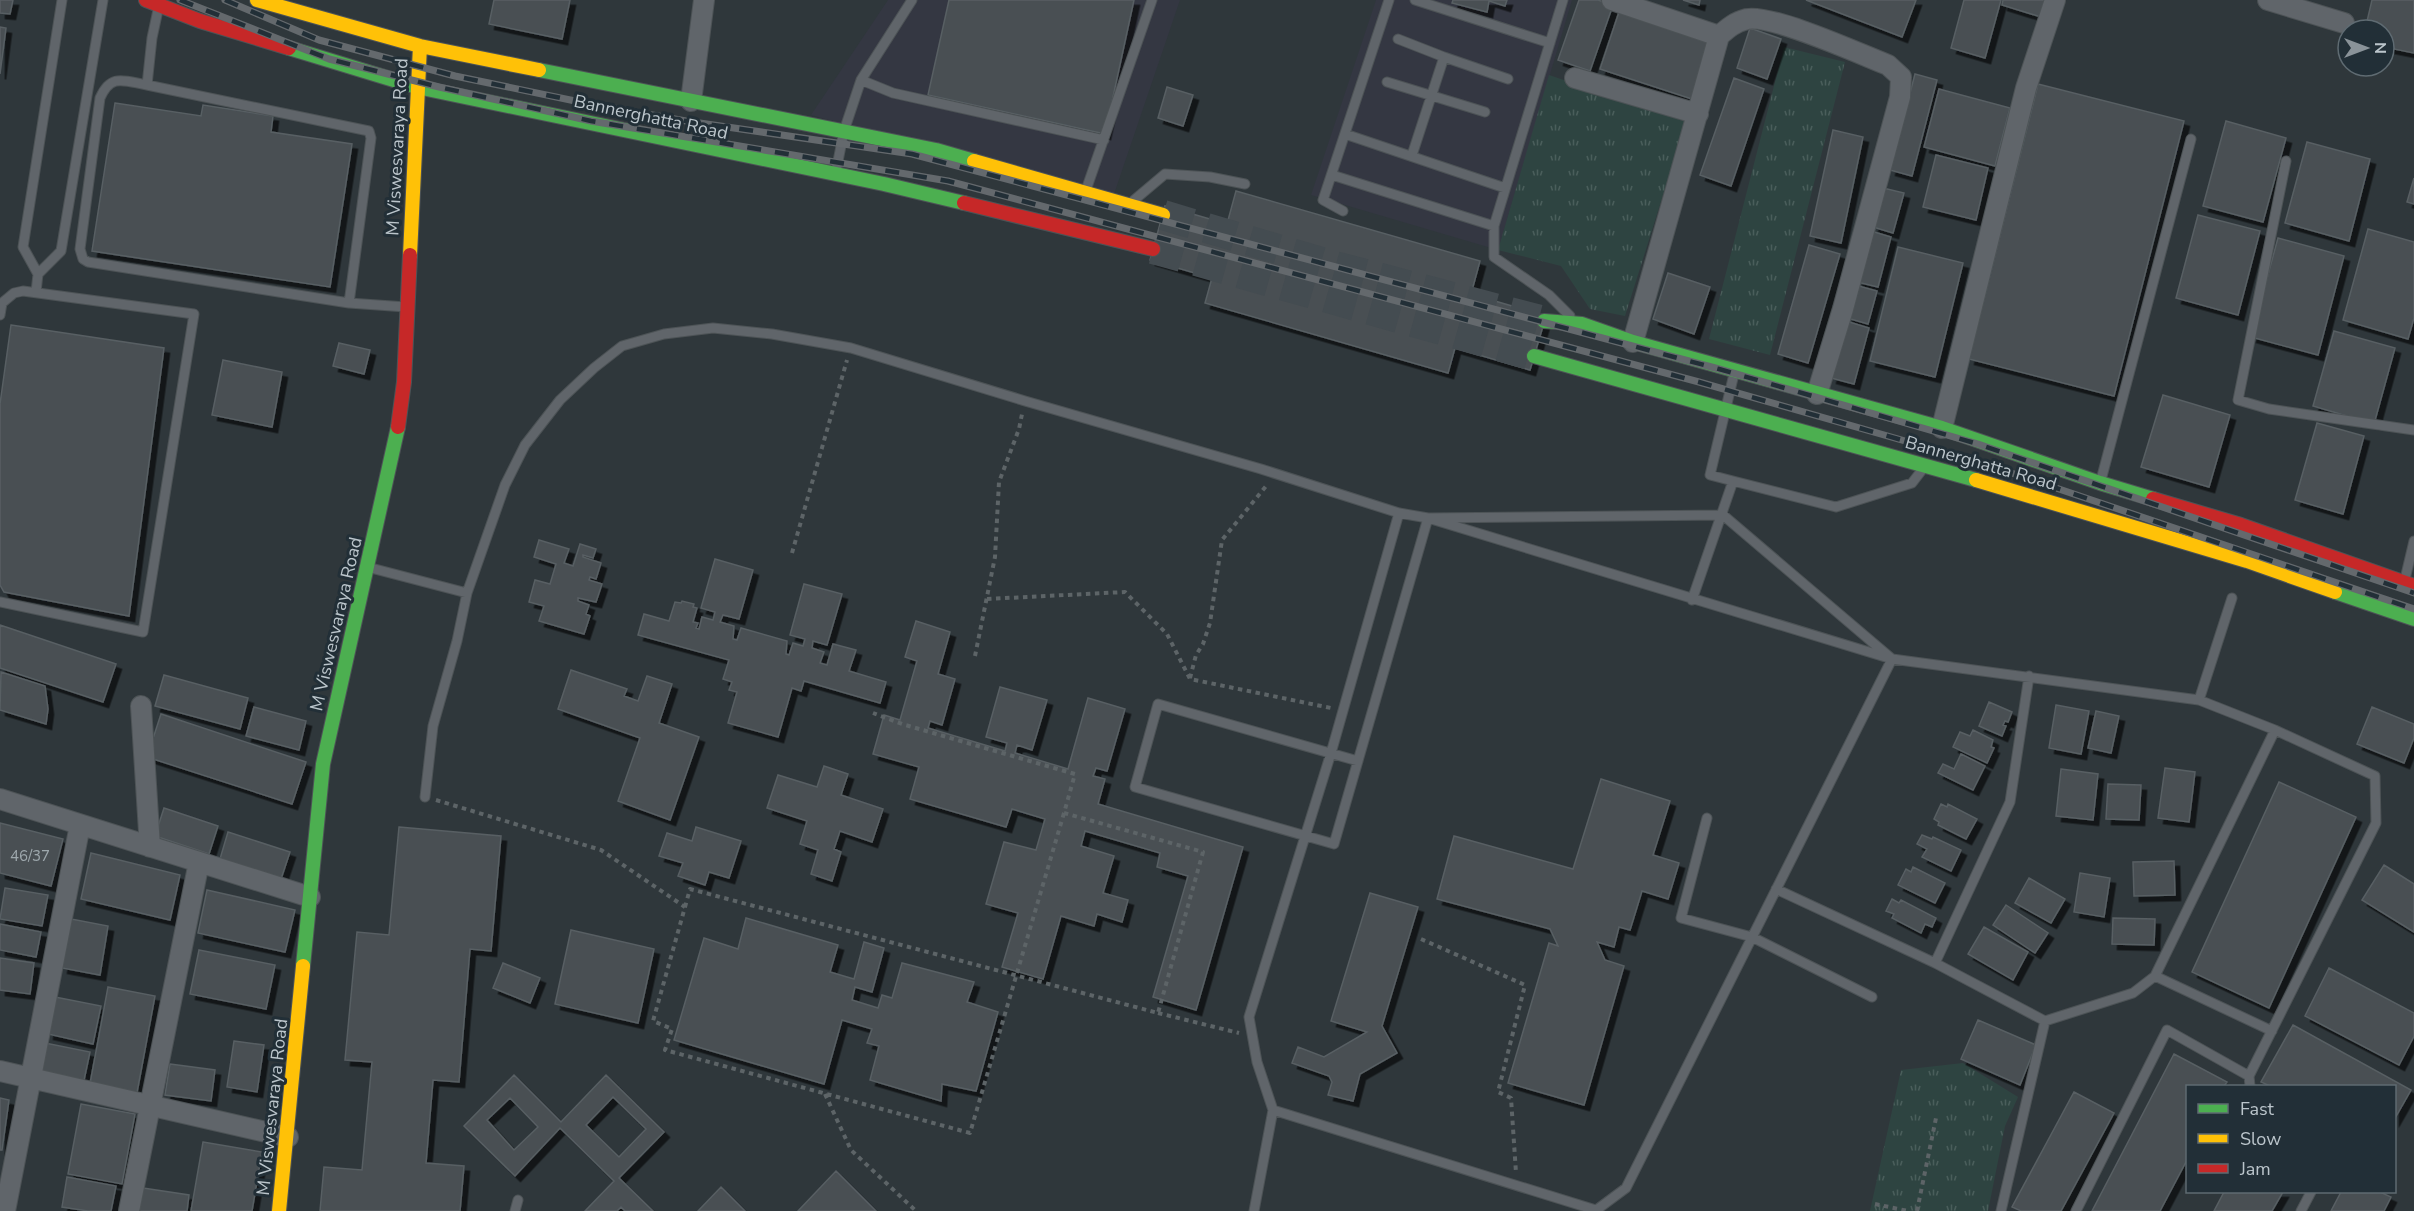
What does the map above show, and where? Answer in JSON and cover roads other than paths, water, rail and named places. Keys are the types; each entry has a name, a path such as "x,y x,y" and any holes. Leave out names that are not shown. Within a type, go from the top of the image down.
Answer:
{"main road":[{"name":"Bannerghatta Road","path":"257,0 420,46 936,150 1163,215"},
{"name":"Bannerghatta Road","path":"153,3 200,21 417,87 836,174 1153,249"},
{"name":"M Viswesvaraya Road","path":"279,1211 323,764 369,567 400,420 404,382 420,46"},
{"name":"Bannerghatta Road","path":"1544,321 1582,324 1633,342 1942,428 2100,483 2241,525 2409,585"},
{"name":"Bannerghatta Road","path":"1534,356 1925,465 2247,561 2414,619"}],"street":[{"path":"691,101 705,0"},
{"path":"1612,0 1719,36"},
{"path":"1942,428 2026,88 2055,0"},
{"path":"2268,0 2297,4 2336,20"},
{"path":"1633,342 1719,36 1730,25 1749,19 1773,21 1888,65 1901,77 1900,97 1867,223 1816,394"},
{"path":"1575,78 1698,114"},
{"path":"141,706 150,847"},
{"path":"0,799 310,897"},
{"path":"5,1211 80,825"},
{"path":"129,1211 199,862"},
{"path":"0,1071 288,1137"}],"lane":[{"path":"36,292 38,274 23,247 62,0"},
{"path":"38,274 62,251 103,0"},
{"path":"836,174 844,130 861,80 912,0"},
{"path":"1085,193 1090,172 1104,140 1152,0"},
{"path":"1343,212 1323,200 1389,0"},
{"path":"1415,0 1550,43"},
{"path":"1563,0 1494,226 1494,257 1549,295 1565,313 1582,324"},
{"path":"147,85 153,3"},
{"path":"1398,39 1508,79"},
{"path":"1412,155 1444,57"},
{"path":"349,303 371,138 369,131 147,85 117,80 110,82 100,98 80,249 83,259 88,262 349,303 407,307"},
{"path":"861,80 893,93 1104,140"},
{"path":"1387,82 1485,112"},
{"path":"1345,134 1505,188"},
{"path":"2100,483 2191,138"},
{"path":"2286,161 2238,400 2269,409 2414,430"},
{"path":"1129,204 1165,174 1210,177 1245,184"},
{"path":"1332,175 1494,226"},
{"path":"0,315 2,303 14,293 23,291 194,314 143,632 0,602"},
{"path":"425,797 433,726 457,640 467,593 505,484 525,445 560,400 594,368 622,346 664,334 713,328 772,334 851,348 1399,513 1428,518 1892,659 2199,700 2276,730 2375,776 2376,824 2249,1076 2250,1085"},
{"path":"1735,369 1710,475 1836,507 1912,483 1925,465"},
{"path":"1692,600 1733,482"},
{"path":"1254,1211 1273,1110 1257,1062 1249,1017 1331,753 1341,710 1399,513"},
{"path":"1428,518 1723,515 1892,659"},
{"path":"1358,761 1158,704 1135,787 1334,844 1358,761 1428,518"},
{"path":"2409,585 2414,541"},
{"path":"369,567 467,593"},
{"path":"2199,700 2232,598"},
{"path":"1273,1110 1597,1211 1626,1188 1892,659"},
{"path":"1935,963 2010,802 2029,676"},
{"path":"1776,889 1935,963 2045,1021 2133,993 2155,976 2276,730"},
{"path":"1707,818 1681,918 1752,937 1872,997"},
{"path":"2155,976 2272,1031"},
{"path":"2001,1211 2045,1021"},
{"path":"2076,1211 2167,1030 2249,1076"},
{"path":"2301,1211 2310,1193"},
{"path":"515,1211 518,1200"}],"tunnel":[{"path":"1163,215 1335,266 1544,321"},
{"path":"1153,249 1534,356"}],"railway":[{"path":"180,0 329,59 439,87 591,121 948,181 1699,382 1982,463 2414,609"},
{"path":"225,0 319,40 455,76 686,121 912,154 1719,369 1978,444 2414,593"}]}
